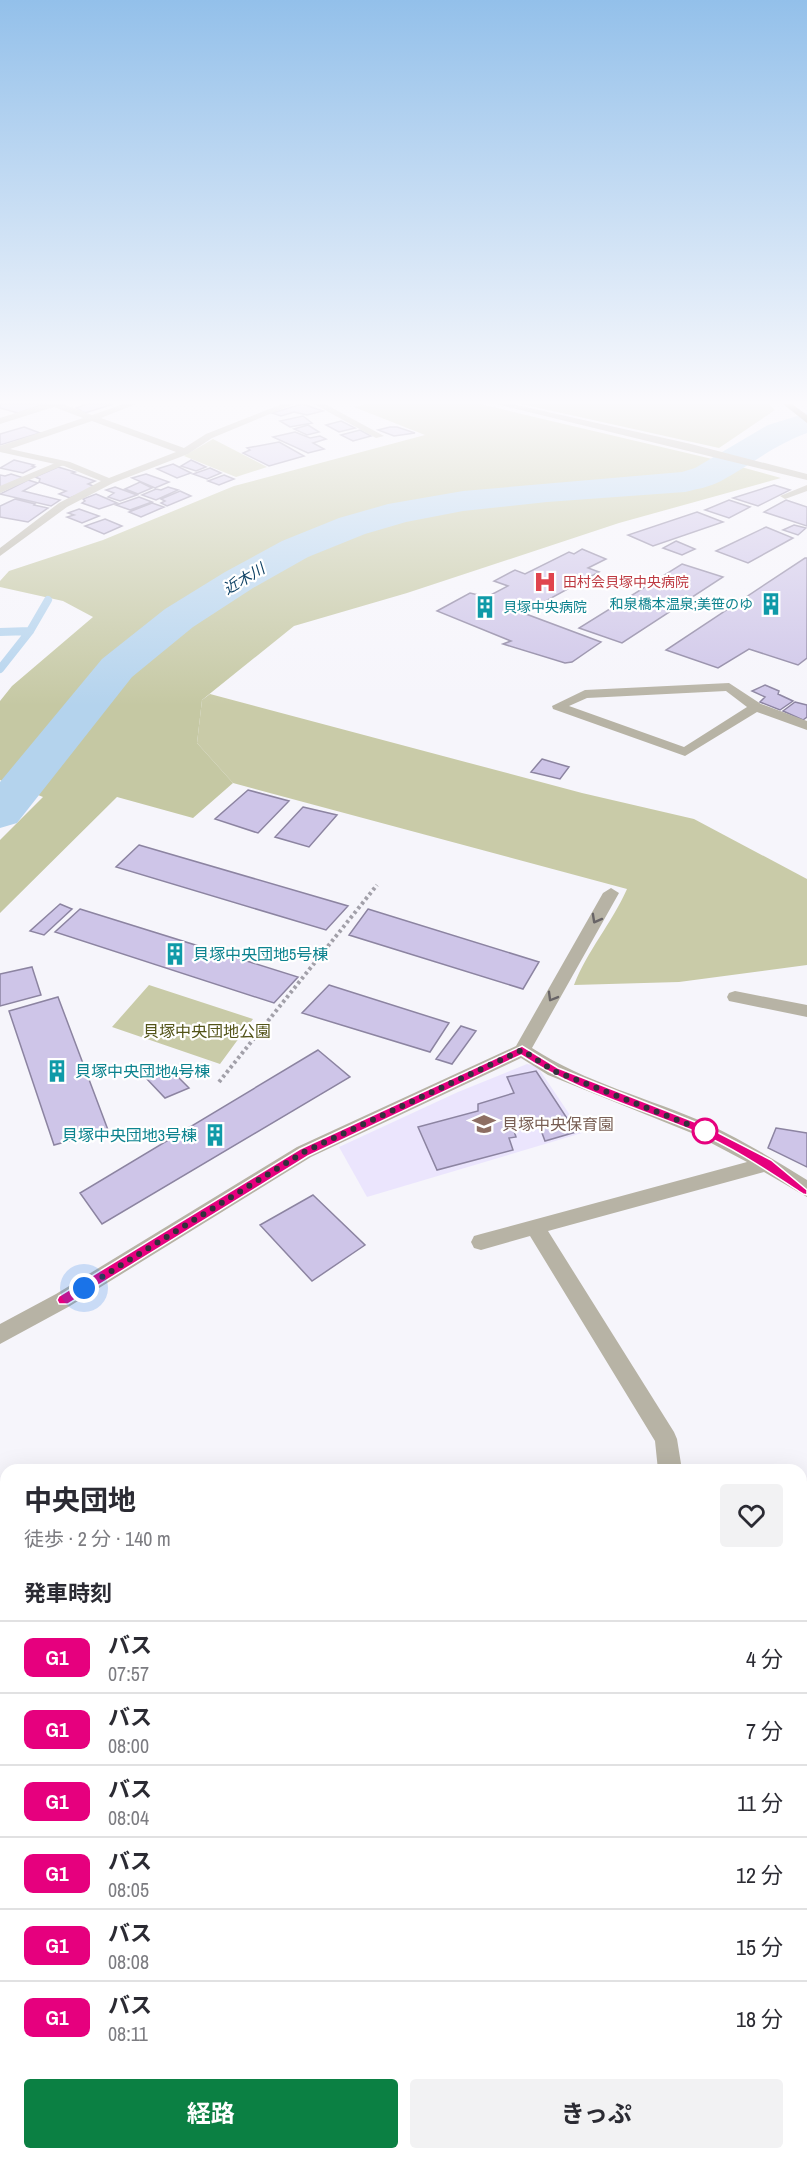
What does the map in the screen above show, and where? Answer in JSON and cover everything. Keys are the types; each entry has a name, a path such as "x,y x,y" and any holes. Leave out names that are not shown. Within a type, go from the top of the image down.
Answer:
{"street":[{"path":"0,553 63,505"},
{"path":"756,707 685,752 558,706 585,694 729,687 756,707 807,726"},
{"path":"0,1335 63,1300 304,1152 522,1050 610,893"},
{"path":"735,997 807,1011"},
{"path":"522,1050 554,1071 701,1129 767,1164 807,1190"},
{"path":"481,1242 767,1164"},
{"path":"535,1227 666,1439 669,1464"}],"path":[{"path":"219,1082 377,885"}],"shaded area":[{"path":"527,1064 537,1066 582,1133 367,1197 339,1147 458,1092"}],"green space":[{"path":"188,505 685,505 619,523 407,593 294,626 202,700 197,743 233,783 193,818 117,797 0,913 0,840 43,797 0,780 0,701 12,686 93,617 63,601 0,587 0,581 9,571 103,540"},
{"path":"210,694 582,793 694,819 807,879 807,965 679,982 574,985 627,889 233,783 197,743 202,700"},
{"name":"貝塚中央団地公園","path":"149,985 253,1019 220,1064 112,1027"}],"building":[{"path":"34,505 48,508 28,522 0,517 0,506"},
{"path":"87,505 112,505 99,509"},
{"path":"117,505 144,505 130,510"},
{"path":"147,505 164,507 141,517 129,512"},
{"path":"717,505 750,507 729,518 705,510"},
{"path":"777,505 800,505 807,507 807,526 764,512"},
{"path":"79,509 99,516 82,523 67,517 74,515 68,513"},
{"path":"697,512 723,522 653,546 628,535"},
{"path":"105,519 122,526 104,534 85,526"},
{"path":"794,525 806,528 798,535 783,530"},
{"path":"766,527 793,538 748,563 716,551"},
{"path":"676,541 695,549 682,555 663,548"},
{"name":"貝塚中央病院","path":"582,549 606,559 588,568 599,572 533,608 527,606 518,611 601,642 572,662 565,663 503,644 511,641 437,611 470,593 487,597 508,586 494,581 515,570 525,574 569,552 574,554"},
{"name":"和泉橋本温泉;美笹のゆ","path":"807,558 807,658 798,665 749,649 718,668 666,650"},
{"path":"682,564 723,577 622,643 579,628"},
{"path":"765,685 793,701 780,710 760,702 765,697 752,691"},
{"path":"795,702 807,705 807,717 803,720 783,711"},
{"path":"542,759 569,767 560,779 531,772"},
{"path":"248,790 289,801 258,833 215,819"},
{"path":"303,807 337,815 309,847 275,837"},
{"path":"139,845 348,906 326,930 116,867"},
{"path":"60,904 72,909 44,935 30,931"},
{"name":"貝塚中央団地5号棟","path":"80,909 298,977 274,1003 55,932"},
{"path":"368,909 539,962 523,989 349,935"},
{"path":"32,967 41,995 0,1006 0,974"},
{"path":"329,985 449,1023 430,1052 302,1013"},
{"name":"貝塚中央団地4号棟","path":"58,997 108,1130 54,1145 9,1011"},
{"path":"461,1026 476,1031 452,1064 436,1059"},
{"name":"貝塚中央団地3号棟","path":"318,1050 350,1077 102,1224 80,1193"},
{"path":"169,1068 189,1088 165,1098 146,1078"},
{"name":"貝塚中央保育園","path":"536,1071 576,1132 545,1141 539,1125 514,1131 516,1137 509,1138 513,1150 437,1170 418,1127 478,1111 478,1104 514,1093 507,1077"},
{"path":"776,1128 807,1133 807,1167 768,1148"},
{"path":"313,1195 365,1245 312,1281 260,1225"}],"waterway":[{"name":"近木川","path":"0,813 117,668 179,618 239,580 295,549 352,526 401,512 442,505"},
{"path":"30,631 48,600"},
{"path":"0,632 30,631"},
{"path":"0,669 30,631"}],"bus line":[{"name":"G1","path":"63,1300 304,1152 522,1050 554,1071 701,1129 767,1164 807,1190"}],"place":[{"name":"田村会貝塚中央病院","path":"545,582"},
{"name":"和泉橋本温泉;美笹のゆ","path":"771,604"},
{"name":"貝塚中央病院","path":"485,607"},
{"name":"貝塚中央団地5号棟","path":"175,954"},
{"name":"貝塚中央団地4号棟","path":"57,1071"},
{"name":"貝塚中央保育園","path":"484,1124"},
{"name":"貝塚中央団地3号棟","path":"215,1135"}],"route":[{"path":"84,1288 304,1152 522,1050 554,1071 705,1131"}]}
